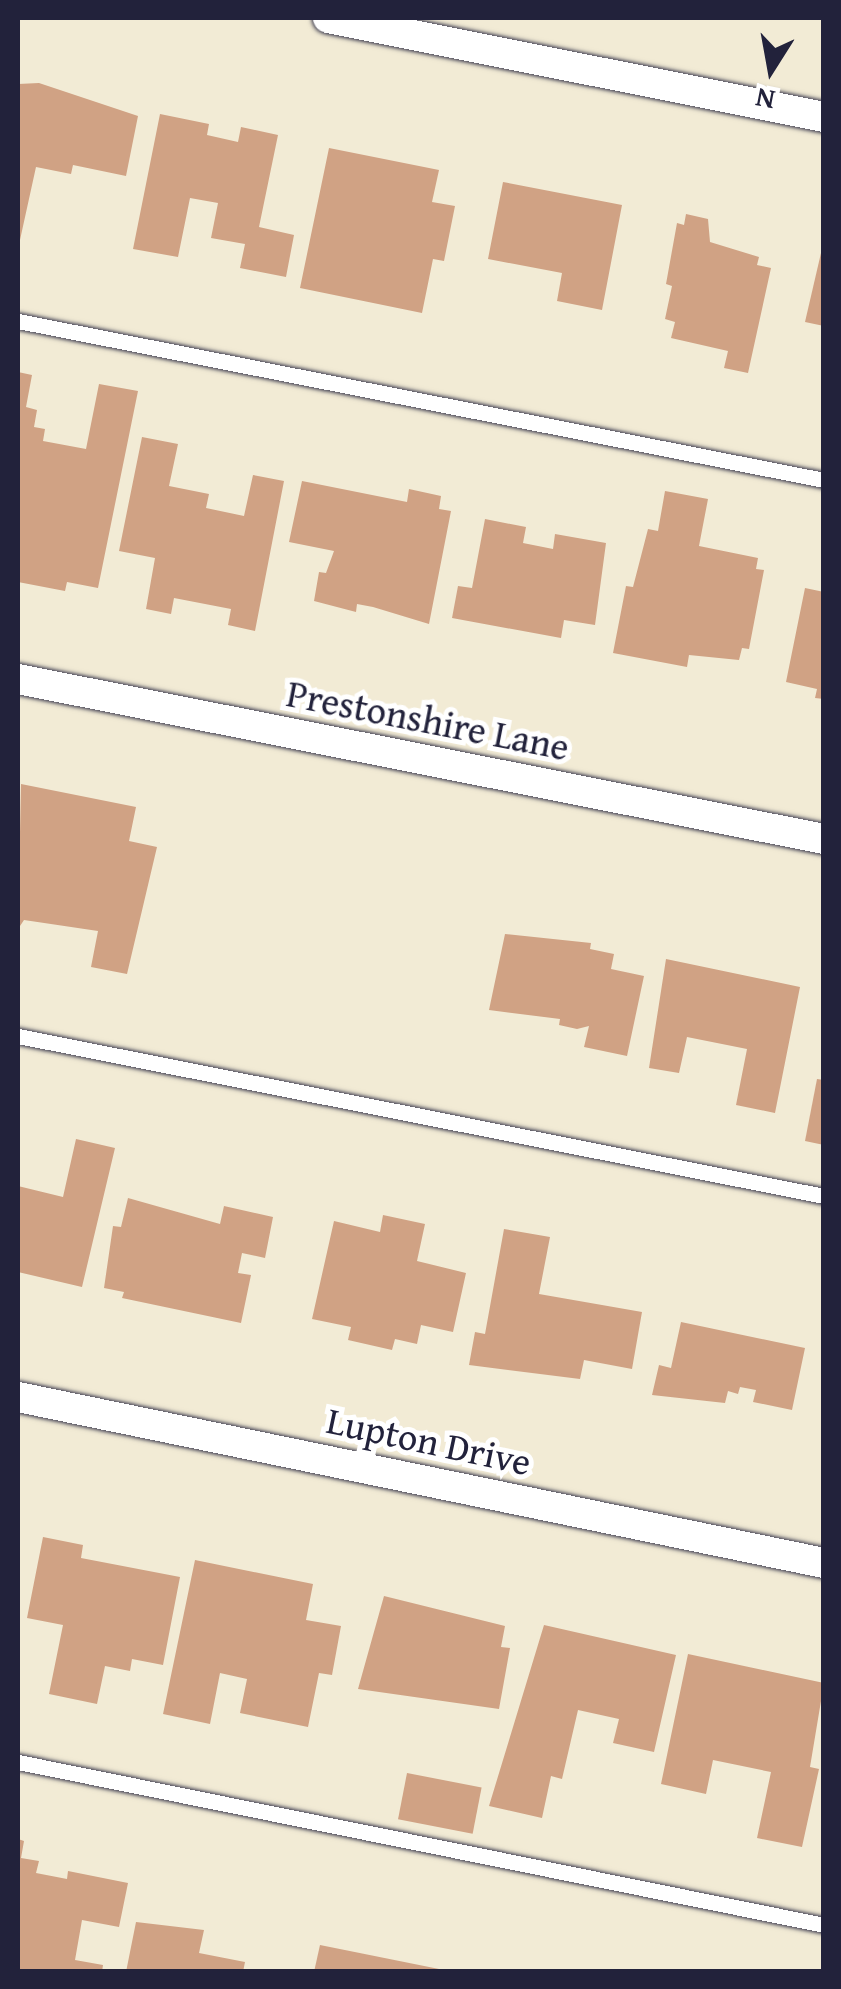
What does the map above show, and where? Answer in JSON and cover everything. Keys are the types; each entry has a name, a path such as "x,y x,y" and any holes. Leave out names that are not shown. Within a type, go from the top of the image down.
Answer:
{"street":[{"path":"328,18 824,118"},
{"name":"Prestonshire Lane","path":"18,678 824,839"},
{"name":"Lupton Drive","path":"18,1397 824,1563"}],"lane":[{"path":"18,321 824,480"},
{"path":"18,1036 824,1196"},
{"path":"18,1762 824,1925"}],"building":[{"path":"39,83 138,116 126,176 73,165 71,174 36,167 18,249 18,84"},
{"path":"160,114 209,124 207,135 238,142 241,127 278,135 259,227 294,235 286,277 240,268 245,244 211,238 218,203 190,198 178,257 133,249"},
{"path":"329,148 439,170 432,202 455,206 444,261 433,259 422,313 300,288"},
{"path":"503,182 622,205 602,310 557,301 562,273 488,259"},
{"path":"686,214 708,219 710,242 759,257 757,265 771,268 748,373 724,368 728,351 671,338 675,322 665,319 672,286 666,284 677,223 684,225"},
{"path":"824,240 824,326 805,322"},
{"path":"18,372 32,375 26,407 37,410 34,427 45,429 43,441 86,449 99,384 138,391 98,588 67,582 65,591 18,582"},
{"path":"142,437 178,444 169,486 209,494 206,508 244,516 253,475 284,481 255,631 228,625 231,609 174,598 171,614 146,609 155,558 119,551"},
{"path":"302,481 407,502 409,489 441,496 439,509 451,511 429,624 373,607 357,604 356,612 314,601 319,572 326,573 334,551 289,542"},
{"path":"665,491 708,499 699,546 758,558 756,569 764,570 749,649 742,648 739,660 689,655 687,667 613,653 626,586 633,587 648,529 658,531"},
{"path":"485,519 526,527 523,543 553,549 555,534 606,543 595,625 564,620 561,638 452,618 458,586 472,588"},
{"path":"805,588 824,592 824,699 815,698 817,689 786,682"},
{"path":"21,784 136,807 129,841 157,847 127,974 91,967 98,931 24,920 18,929"},
{"path":"505,934 591,943 590,949 614,954 611,969 644,976 627,1056 584,1047 589,1026 577,1029 559,1025 560,1019 489,1010"},
{"path":"666,959 800,987 775,1113 736,1105 747,1049 687,1037 679,1073 649,1068"},
{"path":"817,1079 824,1080 824,1145 805,1141"},
{"path":"76,1139 115,1148 82,1287 18,1272 18,1186 63,1197"},
{"path":"128,1198 220,1224 224,1206 273,1217 265,1258 242,1253 238,1273 251,1275 241,1323 122,1298 124,1292 104,1288 113,1226 121,1227"},
{"path":"383,1215 425,1224 417,1261 466,1273 453,1332 421,1325 417,1344 395,1339 392,1350 348,1340 351,1327 312,1319 334,1221 380,1232"},
{"path":"504,1229 550,1237 539,1294 642,1312 632,1369 584,1360 580,1379 469,1365 475,1332 485,1334"},
{"path":"681,1322 805,1348 792,1410 753,1402 756,1390 740,1387 738,1394 728,1391 725,1403 652,1395 659,1365 671,1368"},
{"path":"43,1537 83,1545 81,1558 180,1577 163,1665 132,1659 130,1671 105,1666 97,1704 49,1694 63,1625 27,1618"},
{"path":"195,1560 313,1584 306,1620 341,1626 332,1675 319,1673 308,1727 240,1713 247,1679 220,1673 210,1724 163,1714"},
{"path":"384,1596 505,1626 501,1647 510,1648 499,1709 358,1689"},
{"path":"544,1625 676,1655 654,1752 613,1743 619,1719 578,1710 562,1779 551,1776 542,1818 489,1806"},
{"path":"688,1654 824,1683 810,1767 819,1769 802,1847 757,1838 771,1772 713,1760 706,1794 661,1784"},
{"path":"407,1773 482,1788 473,1834 398,1819"},
{"path":"18,1839 24,1841 21,1858 39,1861 36,1873 67,1879 68,1871 128,1883 119,1927 82,1920 75,1960 103,1965 102,1972 18,1972"},
{"path":"136,1922 204,1930 199,1953 245,1962 243,1972 126,1972"},
{"path":"320,1945 444,1970 444,1972 314,1972"}]}
